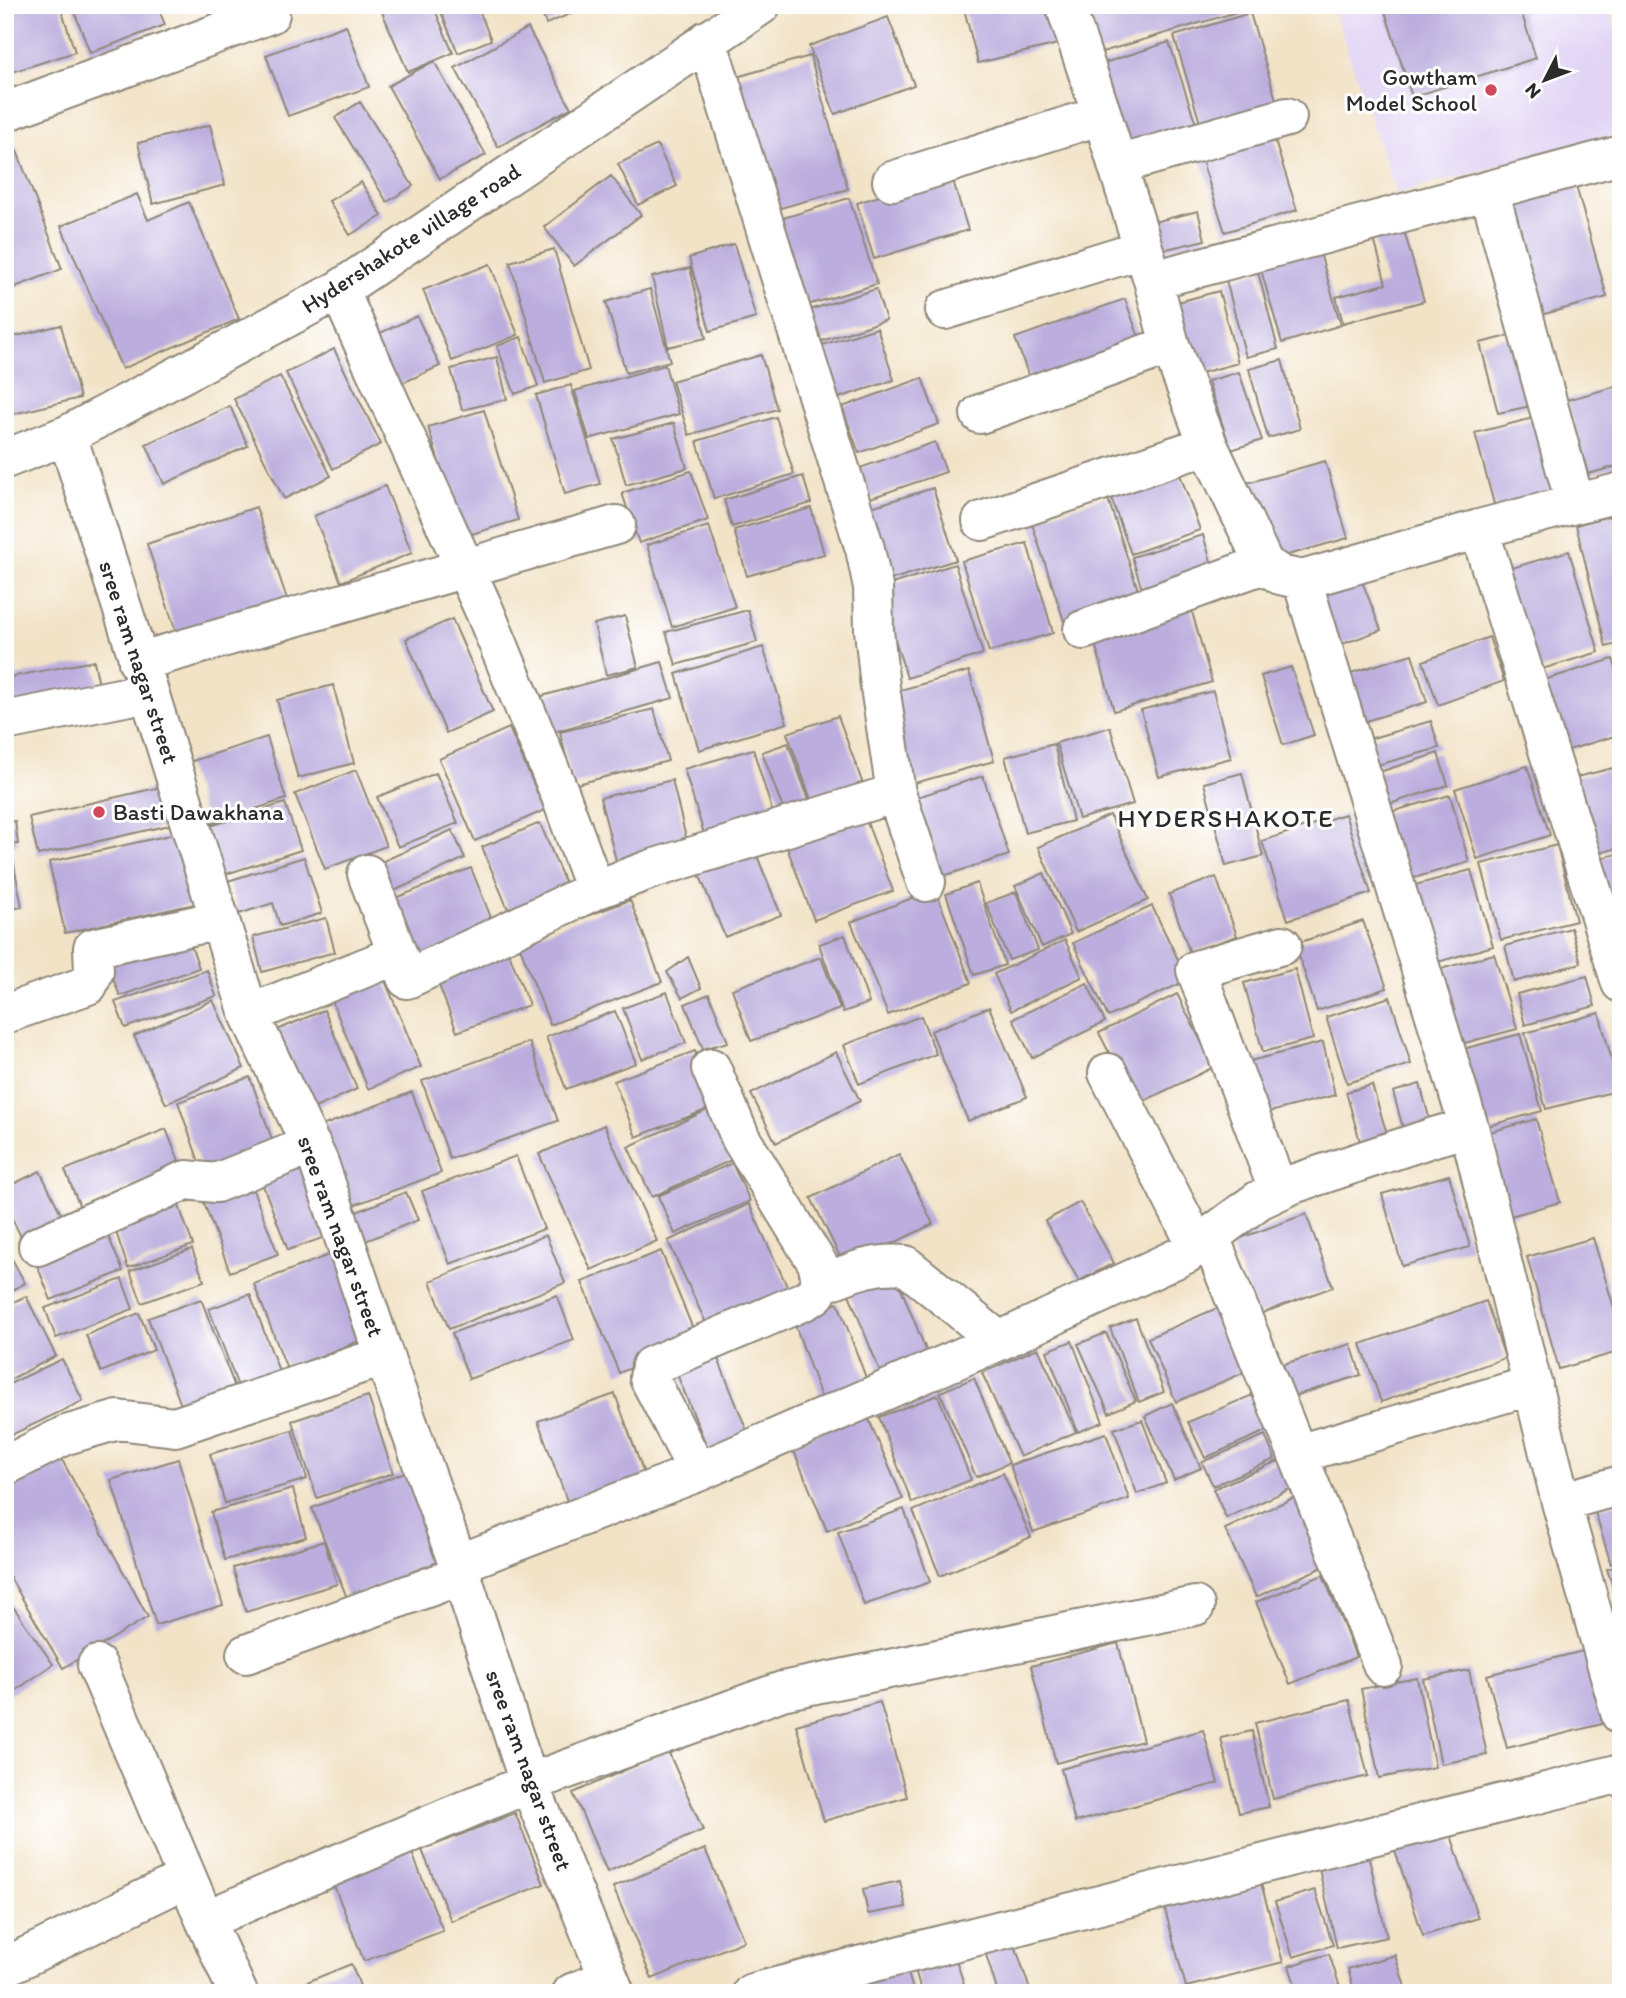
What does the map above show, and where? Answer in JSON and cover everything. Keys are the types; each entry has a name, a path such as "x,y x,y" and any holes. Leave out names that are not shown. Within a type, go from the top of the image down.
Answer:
{"street":[{"name":"Hydershakote village road","path":"5,459 67,435 339,290 761,5"},
{"path":"1065,5 1102,115 1170,345 1208,445 1264,564 1280,575 1302,580 1621,492"},
{"path":"5,112 270,14"},
{"path":"707,40 865,549 873,587 880,687 896,793 926,882"},
{"path":"891,181 1102,115"},
{"path":"1117,165 1287,117"},
{"path":"945,310 1489,190 1621,155"},
{"path":"1489,190 1576,503"},
{"path":"339,290 485,612 555,782 595,890"},
{"path":"980,414 1170,345"},
{"name":"sree ram nagar street","path":"67,435 249,1014 319,1163 460,1569 529,1783 612,1986"},
{"path":"982,521 1208,445"},
{"path":"5,720 144,677 465,569 616,525"},
{"path":"1479,529 1621,983"},
{"path":"1083,630 1264,564"},
{"path":"1302,580 1469,1127 1561,1502 1621,1715"},
{"path":"367,874 407,979 595,890 649,870 896,793"},
{"path":"5,1014 88,985 94,971 93,948 219,920"},
{"path":"1279,1190 1196,970 1282,944"},
{"path":"249,1014 397,955"},
{"path":"711,1068 741,1139 819,1266 822,1284"},
{"path":"1108,1073 1204,1241 1298,1454 1383,1666"},
{"path":"246,1654 698,1472 999,1341 1163,1266 1279,1190 1469,1127"},
{"path":"38,1246 186,1180 216,1183 311,1145"},
{"path":"698,1472 649,1377 650,1366 804,1301 816,1294 822,1284 855,1270 886,1263 905,1265 999,1341"},
{"path":"5,1466 66,1435 118,1420 175,1427 384,1356"},
{"path":"1298,1454 1532,1385"},
{"path":"1561,1502 1621,1485"},
{"path":"205,1920 529,1783 782,1691 1195,1606"},
{"path":"97,1665 238,1993"},
{"path":"752,1993 1621,1773"},
{"path":"5,1967 187,1878"},
{"path":"572,1993 612,1986"}],"shaded area":[{"name":"Gowtham Model School","path":"1332,5 1541,5 1543,11 1565,5 1608,5 1621,47 1621,133 1396,194"}],"building":[{"path":"5,5 60,5 75,52 6,74"},
{"path":"72,5 157,5 165,25 90,53"},
{"path":"379,5 433,5 453,53 408,72"},
{"path":"438,5 477,5 491,40 458,53"},
{"path":"539,5 592,5 546,24"},
{"path":"963,5 1049,5 1058,44 978,63"},
{"path":"1084,5 1257,5 1257,6 1099,53"},
{"path":"1383,5 1519,5 1536,58 1412,97"},
{"path":"1250,13 1277,103 1201,126 1174,36"},
{"path":"888,17 914,85 835,114 809,46"},
{"path":"346,25 369,87 288,116 266,55"},
{"path":"528,28 571,108 498,147 455,68"},
{"path":"1169,42 1197,127 1126,151 1098,65"},
{"path":"810,56 848,189 770,211 733,78"},
{"path":"434,61 486,155 440,179 388,86"},
{"path":"360,102 413,186 387,202 335,118"},
{"path":"210,125 225,185 153,204 138,143"},
{"path":"1272,132 1297,210 1225,232 1200,155"},
{"path":"657,145 677,186 638,205 618,164"},
{"path":"15,146 62,269 5,291 5,150"},
{"path":"951,174 968,230 874,259 857,203"},
{"path":"611,176 641,215 574,266 544,227"},
{"path":"361,182 382,216 350,235 329,201"},
{"path":"1576,186 1607,297 1537,316 1507,205"},
{"path":"137,194 148,220 189,202 239,319 122,369 61,226"},
{"path":"849,198 877,284 794,309 767,223"},
{"path":"1198,211 1205,240 1158,251 1150,223"},
{"path":"1403,227 1424,301 1343,323 1336,297 1386,284 1373,235"},
{"path":"734,244 756,318 710,331 689,258"},
{"path":"1318,246 1341,325 1282,343 1259,263"},
{"path":"554,249 589,370 545,383 510,262"},
{"path":"490,264 518,335 452,361 423,290"},
{"path":"690,268 706,338 668,347 652,277"},
{"path":"1258,272 1278,349 1246,357 1226,280"},
{"path":"650,289 670,361 626,373 606,302"},
{"path":"876,289 886,320 810,345 800,313"},
{"path":"1219,291 1238,363 1197,374 1178,302"},
{"path":"1125,299 1142,346 1032,385 1015,338"},
{"path":"417,316 440,366 389,389 367,339"},
{"path":"61,325 80,398 5,416 5,339"},
{"path":"877,328 894,380 823,403 806,350"},
{"path":"1513,335 1531,406 1498,413 1480,343"},
{"path":"521,337 538,386 515,394 497,346"},
{"path":"334,349 381,444 333,469 286,373"},
{"path":"761,355 777,409 689,435 672,381"},
{"path":"497,357 507,399 462,410 451,369"},
{"path":"1282,360 1300,429 1268,438 1249,369"},
{"path":"665,365 679,414 589,439 575,391"},
{"path":"1239,372 1262,440 1231,450 1208,381"},
{"path":"280,376 331,476 284,499 234,399"},
{"path":"922,378 939,424 859,453 842,407"},
{"path":"571,385 600,484 565,494 536,395"},
{"path":"1621,385 1621,465 1588,474 1567,400"},
{"path":"230,406 248,446 164,484 146,444"},
{"path":"484,410 518,520 462,537 428,427"},
{"path":"776,417 794,474 714,499 697,441"},
{"path":"1537,417 1557,491 1495,508 1475,433"},
{"path":"674,423 687,468 626,485 613,439"},
{"path":"935,442 946,472 862,501 851,471"},
{"path":"1325,461 1348,538 1270,560 1247,483"},
{"path":"1178,469 1200,530 1131,554 1109,492"},
{"path":"691,471 708,520 639,543 622,493"},
{"path":"803,476 811,503 732,527 724,500"},
{"path":"385,486 412,553 341,582 314,516"},
{"path":"933,488 956,560 886,581 865,509"},
{"path":"1107,496 1143,605 1067,630 1031,521"},
{"path":"256,507 288,602 178,638 147,544"},
{"path":"811,508 824,554 747,576 734,530"},
{"path":"1621,513 1621,643 1606,647 1576,525"},
{"path":"709,526 735,607 672,627 647,545"},
{"path":"1203,535 1216,578 1145,599 1132,557"},
{"path":"1027,543 1053,633 989,652 962,561"},
{"path":"1569,551 1599,652 1532,672 1502,571"},
{"path":"955,564 983,654 907,678 879,588"},
{"path":"1362,581 1381,630 1332,648 1314,598"},
{"path":"1190,605 1212,682 1114,711 1092,633"},
{"path":"748,610 757,642 676,665 666,632"},
{"path":"625,616 638,667 606,675 594,624"},
{"path":"452,619 493,712 446,733 406,639"},
{"path":"1489,637 1504,681 1438,705 1423,661"},
{"path":"763,647 787,723 699,750 676,674"},
{"path":"1412,654 1427,702 1353,725 1338,677"},
{"path":"1613,659 1621,684 1621,734 1565,751 1544,680"},
{"path":"94,661 100,690 5,708 5,678"},
{"path":"662,662 673,698 550,733 539,697"},
{"path":"1291,667 1314,735 1283,745 1261,676"},
{"path":"969,671 994,761 911,784 886,694"},
{"path":"333,685 354,763 298,778 277,700"},
{"path":"1213,691 1231,758 1159,777 1141,710"},
{"path":"654,709 668,761 573,785 560,732"},
{"path":"838,716 864,787 813,805 787,733"},
{"path":"1431,721 1439,748 1370,767 1362,741"},
{"path":"1110,727 1133,804 1079,819 1056,743"},
{"path":"509,728 545,810 475,841 439,759"},
{"path":"267,737 286,799 207,825 186,763"},
{"path":"788,743 809,800 783,809 762,752"},
{"path":"1054,744 1073,821 1025,833 1005,757"},
{"path":"753,749 775,820 706,840 684,769"},
{"path":"1438,753 1448,785 1374,809 1364,777"},
{"path":"1527,766 1550,835 1477,859 1455,789"},
{"path":"1621,766 1621,847 1589,856 1569,779"},
{"path":"356,770 386,846 325,869 295,794"},
{"path":"436,773 458,823 398,847 377,797"},
{"path":"1242,773 1263,856 1226,866 1204,783"},
{"path":"983,776 1009,855 934,879 908,800"},
{"path":"672,780 688,846 617,864 600,798"},
{"path":"161,787 170,825 38,855 29,817"},
{"path":"1450,795 1469,862 1400,882 1380,815"},
{"path":"285,803 301,850 220,876 204,828"},
{"path":"863,812 893,891 814,920 785,842"},
{"path":"1345,814 1371,893 1288,920 1262,841"},
{"path":"1110,815 1148,900 1076,932 1038,847"},
{"path":"15,821 18,844 5,845 5,822"},
{"path":"540,823 570,895 512,919 482,847"},
{"path":"452,830 465,858 392,892 379,863"},
{"path":"179,833 195,904 65,933 49,862"},
{"path":"1557,845 1576,921 1501,940 1481,864"},
{"path":"753,846 781,915 725,937 697,869"},
{"path":"1621,853 1621,913 1601,919 1585,862"},
{"path":"12,855 22,907 5,910 5,856"},
{"path":"304,857 322,913 280,926 273,903 239,914 228,881"},
{"path":"471,868 496,930 415,962 390,900"},
{"path":"1471,870 1493,946 1431,964 1408,887"},
{"path":"1044,873 1071,934 1042,947 1015,886"},
{"path":"1216,877 1237,936 1190,953 1169,894"},
{"path":"977,883 1005,965 974,975 946,894"},
{"path":"935,889 971,983 888,1015 851,922"},
{"path":"1016,892 1038,950 1009,960 986,903"},
{"path":"630,900 662,982 550,1025 518,942"},
{"path":"1152,906 1188,980 1108,1017 1073,943"},
{"path":"326,918 335,952 262,972 253,937"},
{"path":"1363,921 1387,988 1317,1011 1295,944"},
{"path":"1571,928 1581,963 1514,982 1505,946"},
{"path":"845,935 869,1003 843,1012 819,944"},
{"path":"188,936 199,968 120,996 108,965"},
{"path":"1065,940 1082,977 1011,1011 994,974"},
{"path":"507,948 529,1005 457,1032 435,975"},
{"path":"1494,954 1517,1029 1450,1047 1427,973"},
{"path":"688,957 701,988 682,998 667,972"},
{"path":"821,957 840,1009 751,1041 732,989"},
{"path":"1295,969 1313,1039 1263,1052 1244,983"},
{"path":"207,970 216,996 125,1028 115,1002"},
{"path":"382,973 421,1067 368,1089 329,994"},
{"path":"1587,976 1595,1006 1525,1025 1517,994"},
{"path":"1087,983 1105,1022 1032,1058 1013,1019"},
{"path":"667,992 686,1043 642,1059 623,1008"},
{"path":"709,994 728,1042 703,1049 685,1004"},
{"path":"1177,994 1214,1067 1136,1105 1099,1033"},
{"path":"1390,997 1411,1064 1347,1083 1326,1017"},
{"path":"213,1000 244,1068 166,1104 134,1036"},
{"path":"989,1007 1027,1097 968,1121 931,1031"},
{"path":"324,1010 357,1089 304,1113 270,1033"},
{"path":"615,1011 636,1063 566,1089 546,1037"},
{"path":"1599,1013 1620,1090 1546,1109 1525,1033"},
{"path":"921,1016 936,1054 859,1084 844,1045"},
{"path":"1520,1034 1542,1111 1470,1131 1448,1053"},
{"path":"529,1042 558,1121 450,1159 422,1081"},
{"path":"1323,1042 1335,1095 1262,1114 1239,1064"},
{"path":"695,1051 716,1106 636,1137 614,1081"},
{"path":"836,1052 860,1101 776,1143 751,1094"},
{"path":"250,1077 276,1151 204,1176 178,1102"},
{"path":"1420,1084 1432,1128 1405,1135 1393,1092"},
{"path":"1372,1085 1390,1144 1363,1152 1346,1092"},
{"path":"412,1092 441,1173 346,1208 316,1128"},
{"path":"707,1110 731,1160 652,1197 628,1147"},
{"path":"1536,1119 1560,1202 1500,1219 1476,1136"},
{"path":"604,1125 657,1241 591,1270 539,1154"},
{"path":"166,1129 181,1166 80,1207 65,1170"},
{"path":"899,1154 933,1224 845,1267 811,1198"},
{"path":"516,1156 544,1229 450,1264 422,1191"},
{"path":"306,1159 334,1234 288,1250 259,1175"},
{"path":"732,1163 750,1201 675,1234 658,1196"},
{"path":"40,1171 65,1222 24,1243 5,1204 5,1188"},
{"path":"1449,1175 1470,1247 1402,1266 1382,1194"},
{"path":"251,1185 278,1254 230,1272 204,1203"},
{"path":"406,1192 418,1220 358,1244 346,1216"},
{"path":"1080,1202 1114,1263 1079,1281 1045,1221"},
{"path":"749,1204 792,1297 711,1334 668,1241"},
{"path":"179,1206 193,1245 128,1268 115,1229"},
{"path":"1306,1214 1333,1287 1257,1315 1230,1242"},
{"path":"106,1231 123,1271 51,1300 35,1260"},
{"path":"546,1235 565,1283 449,1329 430,1281"},
{"path":"1593,1238 1621,1331 1621,1351 1559,1369 1527,1257"},
{"path":"5,1246 25,1283 5,1294"},
{"path":"192,1249 204,1281 142,1303 130,1271"},
{"path":"339,1251 372,1336 287,1369 254,1284"},
{"path":"661,1251 698,1341 619,1373 582,1282"},
{"path":"896,1276 930,1360 883,1379 849,1294"},
{"path":"122,1279 133,1309 56,1338 45,1308"},
{"path":"250,1294 283,1382 242,1397 209,1309"},
{"path":"557,1295 574,1340 469,1379 452,1333"},
{"path":"26,1296 56,1356 5,1382 5,1306"},
{"path":"201,1299 239,1398 186,1418 148,1318"},
{"path":"1486,1301 1505,1358 1381,1402 1361,1344"},
{"path":"838,1303 869,1386 823,1403 793,1319"},
{"path":"1224,1305 1252,1369 1176,1402 1148,1338"},
{"path":"139,1313 154,1350 101,1372 86,1335"},
{"path":"1136,1318 1164,1392 1139,1402 1110,1328"},
{"path":"1106,1333 1136,1401 1109,1413 1078,1344"},
{"path":"1072,1341 1103,1422 1078,1432 1047,1351"},
{"path":"1351,1344 1361,1375 1287,1398 1277,1366"},
{"path":"1038,1348 1076,1432 1020,1457 982,1373"},
{"path":"715,1351 749,1436 709,1452 674,1367"},
{"path":"62,1359 83,1401 5,1438 5,1386"},
{"path":"974,1378 1009,1463 976,1477 940,1392"},
{"path":"615,1394 647,1482 570,1509 538,1421"},
{"path":"1255,1394 1271,1429 1205,1458 1188,1422"},
{"path":"938,1395 971,1480 912,1503 879,1417"},
{"path":"368,1396 393,1473 317,1498 292,1421"},
{"path":"1172,1403 1201,1468 1174,1480 1145,1416"},
{"path":"866,1413 903,1499 827,1531 791,1444"},
{"path":"1142,1420 1166,1483 1137,1494 1114,1429"},
{"path":"292,1430 307,1479 225,1503 210,1454"},
{"path":"1106,1433 1129,1499 1033,1532 1010,1465"},
{"path":"1265,1435 1275,1459 1213,1486 1202,1462"},
{"path":"56,1449 148,1617 63,1668 5,1569 5,1478"},
{"path":"1285,1458 1297,1486 1226,1518 1213,1489"},
{"path":"178,1459 223,1605 156,1625 111,1480"},
{"path":"405,1472 440,1561 347,1598 312,1508"},
{"path":"1003,1473 1031,1537 940,1576 913,1511"},
{"path":"293,1489 306,1537 225,1560 211,1512"},
{"path":"1295,1497 1325,1566 1256,1597 1225,1529"},
{"path":"1621,1501 1621,1561 1611,1564 1594,1509"},
{"path":"904,1509 930,1582 864,1605 838,1532"},
{"path":"324,1541 337,1584 246,1612 233,1568"},
{"path":"1621,1565 1621,1609 1620,1609 1607,1569"},
{"path":"1323,1575 1356,1657 1290,1684 1256,1602"},
{"path":"5,1595 53,1664 5,1698"},
{"path":"1118,1643 1143,1741 1056,1763 1031,1666"},
{"path":"1587,1650 1606,1723 1507,1748 1487,1675"},
{"path":"1469,1670 1487,1755 1441,1764 1423,1679"},
{"path":"1417,1678 1435,1767 1379,1778 1361,1689"},
{"path":"1349,1700 1368,1776 1273,1799 1255,1723"},
{"path":"880,1702 907,1797 824,1821 796,1725"},
{"path":"1203,1730 1218,1783 1075,1822 1061,1769"},
{"path":"1252,1731 1269,1807 1239,1813 1221,1738"},
{"path":"668,1751 703,1830 607,1872 573,1793"},
{"path":"515,1813 544,1884 451,1921 422,1850"},
{"path":"1448,1826 1478,1918 1423,1936 1393,1844"},
{"path":"410,1848 443,1931 364,1961 331,1878"},
{"path":"705,1849 744,1941 652,1979 613,1887"},
{"path":"1367,1849 1387,1937 1337,1948 1317,1860"},
{"path":"1258,1873 1283,1962 1186,1987 1162,1899"},
{"path":"900,1881 906,1907 868,1914 863,1889"},
{"path":"1315,1890 1333,1945 1293,1957 1275,1902"},
{"path":"1012,1936 1031,1993 998,1993 983,1945"},
{"path":"952,1948 967,1993 922,1993 912,1960"},
{"path":"1329,1954 1342,1993 1298,1993 1289,1966"},
{"path":"1395,1955 1407,1993 1355,1993 1348,1969"},
{"path":"351,1964 363,1993 280,1993"},
{"path":"907,1970 914,1993 841,1993 840,1987"}],"place":[{"name":"Gowtham Model School","path":"1491,90"},
{"name":"Basti Dawakhana","path":"99,812"}],"district":[{"name":"HYDERSHAKOTE","path":"1226,818"}]}
